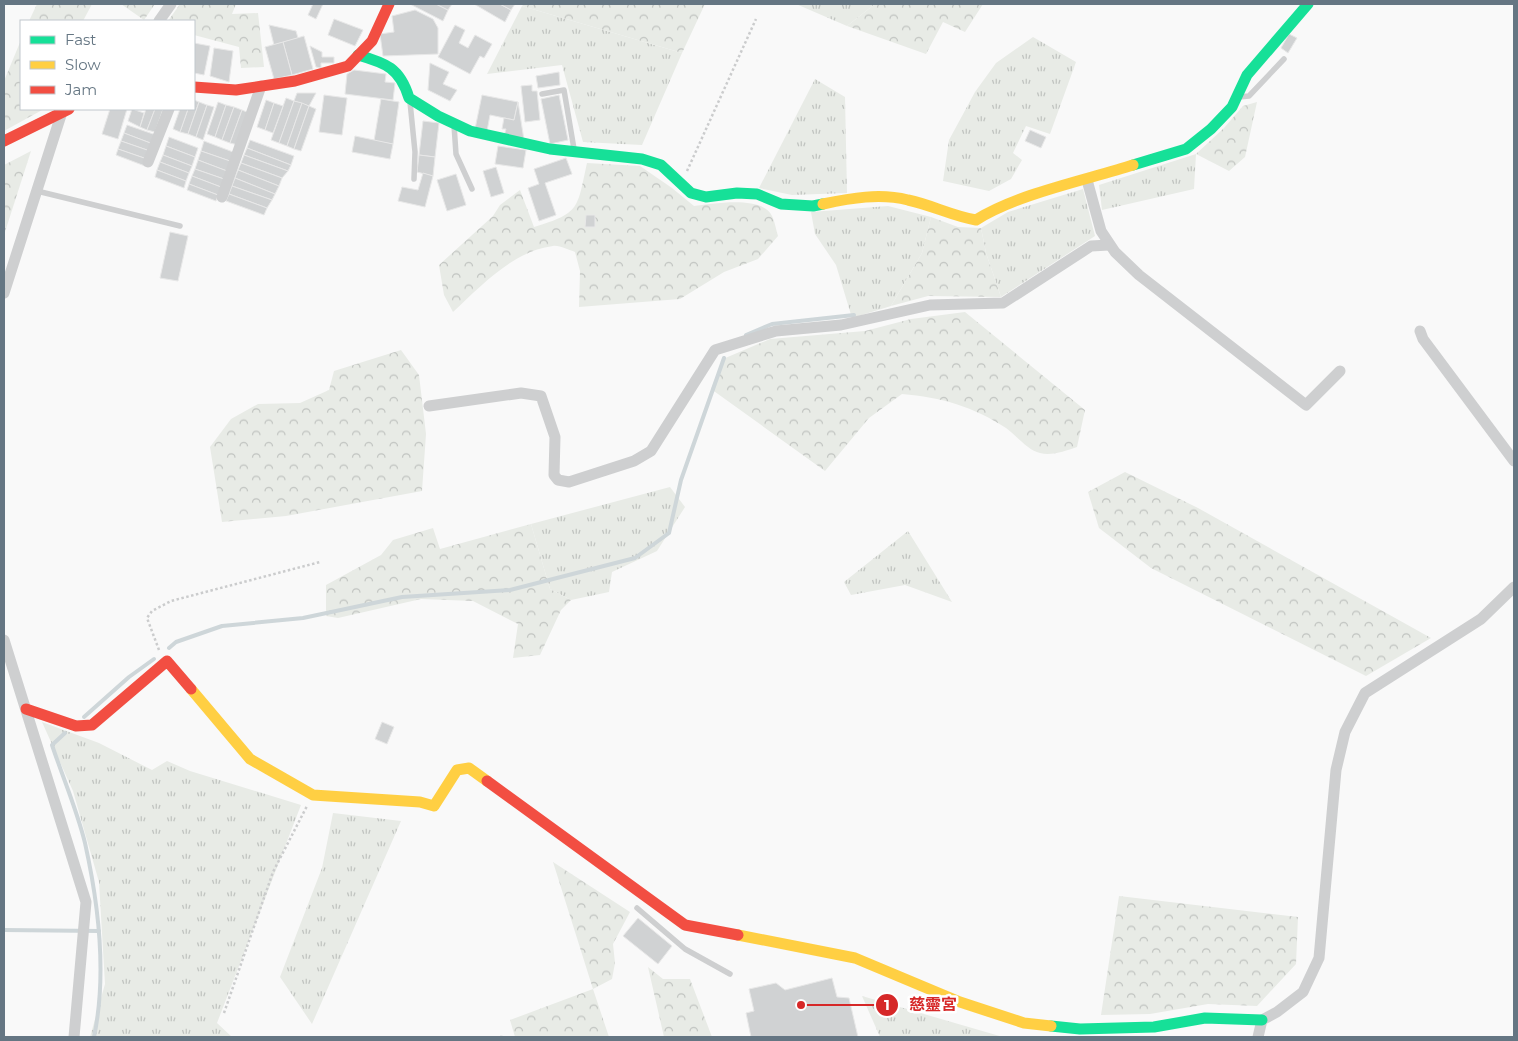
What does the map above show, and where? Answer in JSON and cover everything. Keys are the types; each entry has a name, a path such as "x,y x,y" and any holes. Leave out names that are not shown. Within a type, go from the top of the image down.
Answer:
{"street":[{"path":"160,20 171,4"},
{"path":"195,87 236,90 295,81 348,66 372,41 389,4"},
{"path":"358,55 384,62 404,82 409,98 470,131 510,141 642,159 661,164 691,193 706,197 737,193 757,194 781,204 805,205 883,196 909,200 957,217 976,220 990,211 1019,200 1186,149 1211,129 1232,107 1248,76 1308,4"},
{"path":"222,197 261,86"},
{"path":"4,140 66,110"},
{"path":"4,293 66,110"},
{"path":"148,162 169,110"},
{"path":"1087,180 1101,231 1109,245 1139,275 1306,405 1340,371"},
{"path":"429,406 521,394 541,396 556,437 554,475 558,480 569,482 634,461 651,451 715,350 776,331 841,325 930,305 1003,303 1091,246 1109,245"},
{"path":"1420,331 1514,461"},
{"path":"26,709 76,726 92,725 167,661 250,759 312,794 420,802 434,806 457,770 469,768 685,925 855,958 960,1002 1024,1023 1080,1029 1154,1026 1204,1018 1262,1020 1277,1012 1303,992 1319,958 1336,770 1345,732 1365,693 1481,619 1514,587"},
{"path":"4,640 86,902 74,1037"},
{"path":"1258,1037 1262,1020"}],"lane":[{"path":"1237,97 1249,96 1284,59"},
{"path":"542,94 564,90 574,151"},
{"path":"409,98 414,152 414,179"},
{"path":"454,123 456,154 472,189"},
{"path":"37,191 180,226"},
{"path":"637,908 685,950 730,974"}],"path":[{"path":"681,184 756,19"},
{"path":"167,661 152,635 147,618 152,611 170,601 320,562"},
{"path":"224,1013 273,872 312,794"},
{"path":"500,1037 505,1037"}],"green space":[{"path":"37,4 92,4 84,20 29,20"},
{"path":"121,4 155,4 144,20"},
{"path":"180,4 236,4 232,14 258,13 264,67 241,68 239,47 195,35 195,20 169,20"},
{"path":"524,4 705,4 682,53 522,6"},
{"path":"796,4 875,4 847,26"},
{"path":"875,4 983,4 965,32 943,22 926,54 847,26"},
{"path":"522,6 682,53 642,145 583,142 562,65 487,74"},
{"path":"1033,37 1076,62 1050,134 1026,126 1013,153 1022,160 1011,179 989,191 943,181 949,140 975,92 996,63"},
{"path":"20,42 20,110 42,110 4,131 4,81"},
{"path":"815,79 845,97 847,193 792,195 759,188"},
{"path":"1257,102 1245,157 1229,171 1196,154 1224,128 1243,106"},
{"path":"31,151 4,235 4,165"},
{"path":"1196,154 1194,189 1102,210 1099,185"},
{"path":"587,163 640,166 694,206 736,202 758,205 767,209 772,216 778,236 758,259 724,272 680,299 579,307 580,271 575,252 555,246 538,249 511,262 498,271 453,312 444,295 439,265 493,216 500,205 520,190 534,227 569,212 578,199"},
{"path":"1083,189 1095,236 1001,297 986,253 981,228 1008,212"},
{"path":"888,206 931,217 922,253 891,306 852,318 836,265 815,234 811,212"},
{"path":"931,217 958,227 981,228 986,253 1001,297 928,296 891,306 922,253"},
{"path":"965,312 1085,410 1077,447 1054,453 1036,452 1006,428 982,414 957,404 916,395 902,394 869,418 825,471 711,389 723,359 770,339 865,331 911,319"},
{"path":"401,350 419,375 426,434 422,491 286,516 222,522 210,447 231,419 258,404 300,403 329,390 334,371"},
{"path":"1125,472 1198,508 1431,638 1366,676 1151,568 1099,528 1088,492"},
{"path":"670,487 685,507 657,551 612,572 609,592 571,600 550,589 531,524"},
{"path":"531,524 550,589 571,600 561,610 540,655 513,658 518,624 473,601 421,599 338,618 326,616 326,585 381,555 393,540 433,528 440,549"},
{"path":"908,531 952,602 905,585 851,595 844,582"},
{"path":"42,722 99,743 152,770 167,761 190,771 301,805 217,1023 232,1037 90,1037 105,984 99,882 73,791"},
{"path":"333,813 401,821 312,1024 280,977 322,868"},
{"path":"553,862 630,912 613,944 615,963 612,979 593,989"},
{"path":"1119,896 1298,917 1296,964 1257,1006 1208,1004 1150,1014 1101,1015"},
{"path":"648,967 663,979 690,979 712,1037 664,1037"},
{"path":"593,989 609,1037 515,1037 510,1020"},
{"path":"862,996 1003,1037 880,1037"}],"building":[{"path":"313,4 323,4 316,19 308,15"},
{"path":"410,4 436,4 448,10 443,21"},
{"path":"436,4 452,4 448,10"},
{"path":"474,4 500,4 511,10 505,22"},
{"path":"500,4 515,4 511,10"},
{"path":"415,10 433,19 438,28 438,54 383,56 380,34 394,32 392,16"},
{"path":"334,19 363,30 355,46 328,35"},
{"path":"269,25 296,31 298,38 274,45"},
{"path":"455,25 465,30 459,43 468,48 475,35 492,44 484,58 480,56 470,74 438,57"},
{"path":"1289,34 1297,38 1288,53 1281,48"},
{"path":"304,36 313,69 292,75 283,42"},
{"path":"283,42 292,75 274,79 265,47"},
{"path":"195,43 210,46 204,75 195,73"},
{"path":"310,46 322,52 322,57 334,57 334,63 321,63 321,68 316,67"},
{"path":"214,48 233,51 229,82 210,76"},
{"path":"430,63 449,72 443,84 457,90 450,101 428,90"},
{"path":"354,70 386,74 385,82 395,83 393,100 345,94 347,74"},
{"path":"559,72 560,85 538,88 536,76"},
{"path":"532,85 532,91 537,91 540,120 525,122 521,86"},
{"path":"297,93 316,93 309,106 294,101"},
{"path":"324,95 347,98 342,135 319,132"},
{"path":"482,95 518,102 514,120 490,115 487,131 475,129"},
{"path":"559,95 568,140 550,144 541,99"},
{"path":"286,98 294,101 279,143 271,140"},
{"path":"381,99 399,102 393,144 374,141"},
{"path":"195,100 199,102 188,134 180,132 188,110 195,110"},
{"path":"266,100 274,103 265,130 257,127"},
{"path":"294,101 302,103 287,146 279,143"},
{"path":"199,102 207,105 196,137 188,134"},
{"path":"218,102 226,105 215,137 207,134"},
{"path":"518,102 524,140 504,136 506,129 502,129 504,118 514,120"},
{"path":"274,103 283,106 273,133 265,130"},
{"path":"302,103 309,106 294,149 287,146"},
{"path":"207,105 214,107 203,140 196,137"},
{"path":"226,105 234,107 222,140 215,137"},
{"path":"309,106 316,109 301,151 294,149"},
{"path":"234,107 242,110 230,143 222,140"},
{"path":"110,110 127,110 118,139 102,134"},
{"path":"132,110 144,113 140,127 128,121"},
{"path":"146,110 155,110 147,130 140,127"},
{"path":"155,110 163,110 155,132 147,130"},
{"path":"180,110 188,110 180,132 173,129"},
{"path":"242,110 249,113 238,145 230,143"},
{"path":"423,121 439,123 435,157 419,155"},
{"path":"127,125 156,135 153,144 124,133"},
{"path":"1030,130 1046,137 1041,148 1025,141"},
{"path":"124,133 153,144 150,151 121,141"},
{"path":"355,136 393,144 390,159 352,152"},
{"path":"169,137 198,148 195,157 166,146"},
{"path":"250,140 294,156 291,165 247,148"},
{"path":"121,141 150,151 147,159 118,149"},
{"path":"204,141 233,152 230,161 201,151"},
{"path":"166,146 195,157 192,166 163,155"},
{"path":"498,146 526,150 523,168 495,164"},
{"path":"247,148 291,165 288,171 244,155"},
{"path":"118,149 147,159 145,166 116,155"},
{"path":"201,151 230,161 227,171 198,160"},
{"path":"163,155 192,166 189,173 160,162"},
{"path":"244,155 288,171 282,178 241,163"},
{"path":"419,155 435,157 433,176 417,172"},
{"path":"566,158 572,174 545,183 556,215 539,221 528,188 539,184 534,169"},
{"path":"198,160 227,171 224,179 195,169"},
{"path":"160,162 189,173 186,181 157,170"},
{"path":"241,163 282,178 279,186 238,170"},
{"path":"496,167 504,193 491,197 483,171"},
{"path":"195,169 224,179 221,187 192,176"},
{"path":"157,170 186,181 184,188 155,177"},
{"path":"238,170 279,186 275,194 235,178"},
{"path":"423,173 433,176 425,207 398,201 402,187 418,190"},
{"path":"456,174 466,205 447,211 437,180"},
{"path":"192,176 221,187 218,195 189,184"},
{"path":"235,178 275,194 272,200 232,186"},
{"path":"189,184 218,195 216,201 187,190"},
{"path":"232,186 272,200 267,208 229,194"},
{"path":"229,194 267,208 264,215 226,201"},
{"path":"586,215 595,215 595,227 585,227"},
{"path":"170,232 188,236 178,281 160,278"},
{"path":"382,722 394,727 387,744 375,739"},
{"path":"638,918 672,946 658,964 623,936"},
{"path":"832,978 837,997 849,998 858,1037 751,1037 746,1013 754,1011 749,989 776,983 785,990"}],"waterway":[{"path":"746,335 772,324 854,315"},
{"path":"169,648 176,642 222,626 303,618 402,597 510,590 635,558 669,533 681,480 724,358"},
{"path":"84,717 129,677 154,659"},
{"path":"65,733 52,745 85,843 94,891 100,940 100,989 94,1037"},
{"path":"4,930 99,931"}],"traffic: fast":[{"path":"1133,165 1186,149 1211,129 1232,107 1247,75 1308,4"},
{"path":"358,55 391,68 401,80 409,98 438,116 470,131 550,149 642,159 661,165 691,193 706,197 737,193 757,194 781,204 813,206 823,204"},
{"path":"1051,1026 1080,1029 1154,1027 1205,1018 1262,1020"}],"traffic: slow":[{"path":"823,204 865,197 897,198 917,202 976,220 1031,195 1133,165"},
{"path":"191,689 250,759 313,795 420,802 434,806 457,770 469,768 487,781"},
{"path":"738,935 855,958 960,1002 1024,1023 1051,1026"}],"traffic: jam":[{"path":"195,87 236,90 295,81 348,66 372,41 389,4"},
{"path":"4,141 67,110"},
{"path":"26,709 76,726 92,725 167,661 191,689"},
{"path":"487,781 685,925 738,935"}],"place":[{"name":"慈靈宮","path":"801,1005"}]}
